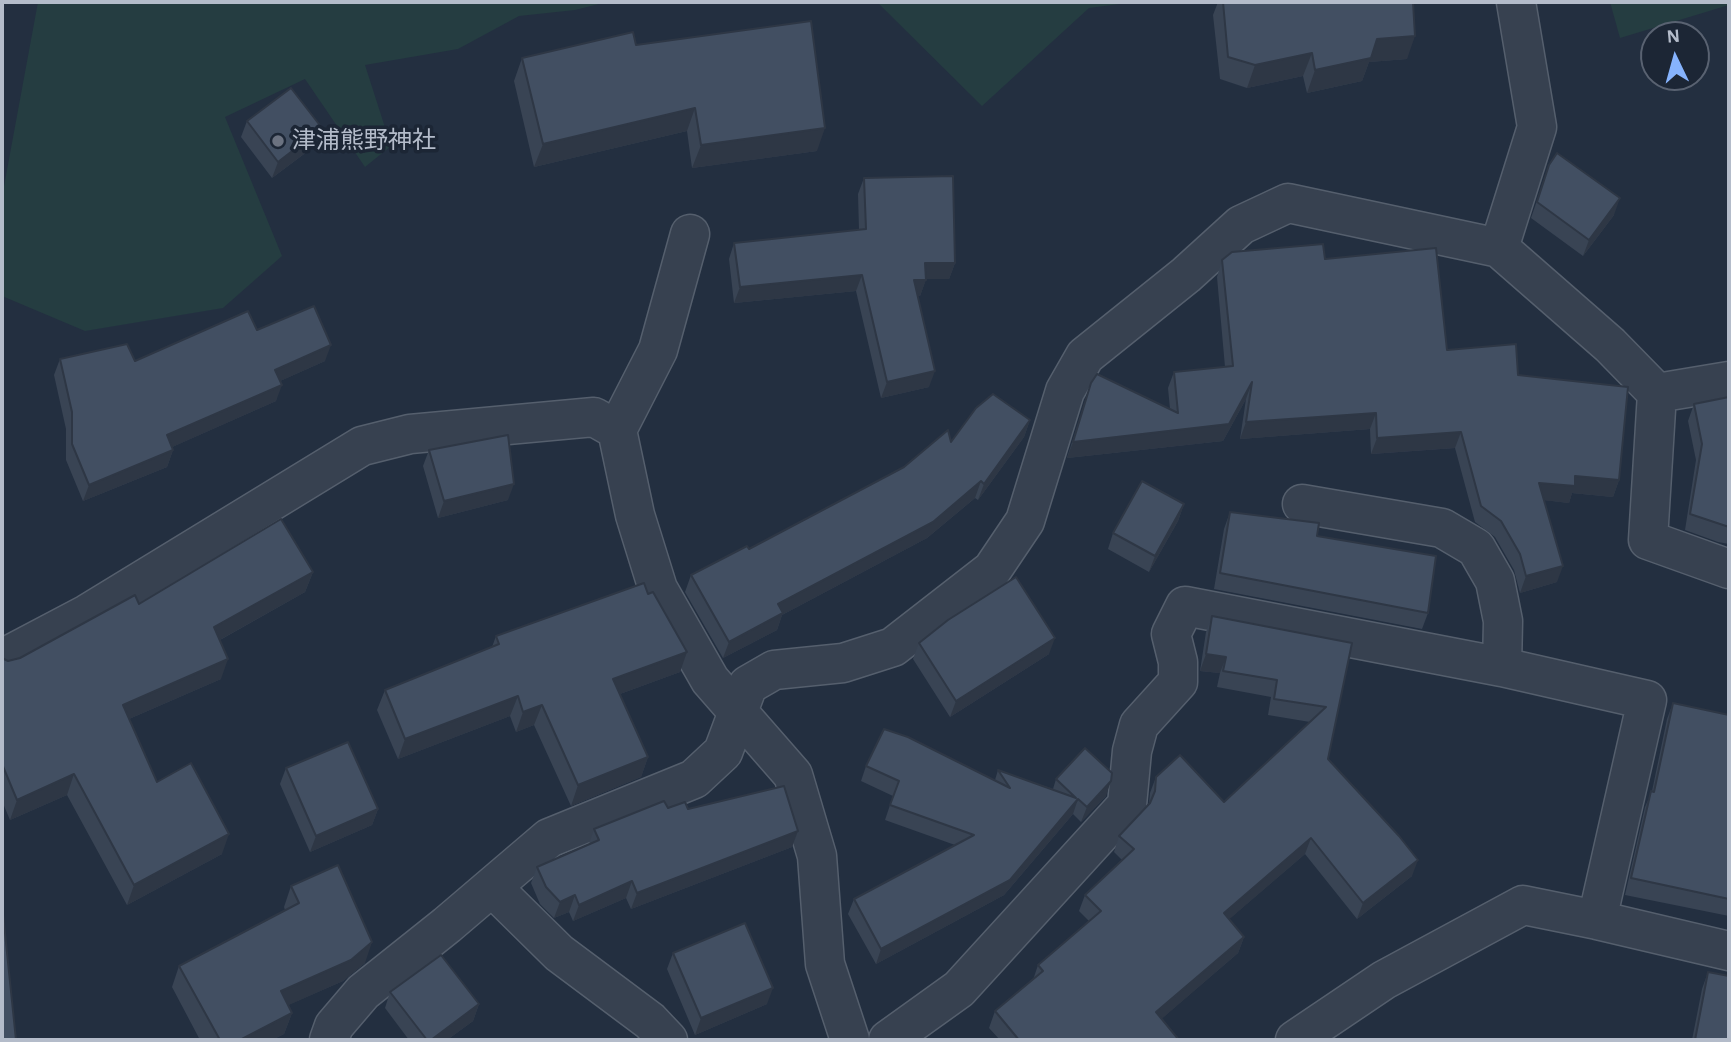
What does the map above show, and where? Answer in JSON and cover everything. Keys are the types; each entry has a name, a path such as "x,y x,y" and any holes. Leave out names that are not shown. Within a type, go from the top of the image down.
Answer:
{"street":[{"path":"1499,248 1537,127 1516,2"},
{"path":"328,1040 334,1026 363,992 549,838 694,779 723,752 748,685 774,670 843,663 893,648 992,570 1026,521 1065,391 1085,356 1186,275 1241,225 1288,204 1499,248 1610,345 1657,393 1648,540 1729,569"},
{"path":"690,234 658,350 617,430 635,515 658,589 710,680 793,775 817,856 825,964 850,1040"},
{"path":"1657,393 1729,381"},
{"path":"2,659 87,614 362,446 410,434 594,417 617,430"},
{"path":"1302,504 1441,528 1476,548 1495,581 1503,621 1502,667"},
{"path":"888,1040 959,989 1127,804 1132,751 1139,725 1178,682 1178,662 1171,634 1185,606 1502,667 1647,700 1597,920"},
{"path":"492,887 559,953 650,1021 668,1040"},
{"path":"1295,1040 1384,980 1523,905 1729,951"}],"green space":[{"path":"38,2 607,2 575,10 519,16 458,49 365,65 391,146 365,167 305,79 225,117 282,256 223,308 85,331 2,296 2,197"},
{"path":"877,2 1135,2 1089,8 982,106"},
{"path":"1610,2 1729,2 1729,5 1676,21 1640,21 1640,32 1620,38"}],"building":[{"path":"1223,2 1413,2 1415,36 1377,39 1371,58 1315,70 1312,53 1255,65 1228,57"},
{"path":"811,21 825,128 701,145 695,108 543,144 522,58 633,32 636,45"},
{"name":"津浦熊野神社","path":"291,88 322,128 278,162 247,121"},
{"path":"1557,153 1620,198 1589,240 1537,202 1549,165"},
{"path":"953,176 955,263 925,263 926,280 914,280 935,371 887,382 862,275 740,287 734,243 866,229 864,178"},
{"path":"1323,244 1325,259 1436,248 1447,350 1516,344 1518,375 1628,387 1619,480 1575,476 1575,486 1539,483 1563,566 1526,576 1520,554 1501,521 1481,506 1461,432 1377,438 1376,413 1246,422 1252,382 1229,424 1073,442 1091,383 1097,374 1178,413 1174,372 1233,366 1222,260 1232,252"},
{"path":"314,306 331,345 275,370 282,385 167,435 173,450 89,485 72,444 72,412 60,359 127,344 135,361 248,311 257,330"},
{"path":"993,394 1030,420 984,484 981,481 933,522 778,604 783,613 729,642 691,575 747,546 749,549 904,467 948,430 951,442 976,408"},
{"path":"1729,397 1729,527 1690,514 1702,444 1694,404"},
{"path":"508,435 514,484 444,501 429,450"},
{"path":"1142,481 1184,504 1155,556 1113,533"},
{"path":"1230,512 1319,523 1317,536 1436,556 1428,613 1220,573"},
{"path":"281,519 313,572 214,627 228,659 123,705 157,782 191,763 229,834 134,885 74,774 17,800 2,764 2,658 8,661 20,658 135,595 139,604"},
{"path":"1016,577 1055,638 956,701 919,643 948,620"},
{"path":"644,583 648,594 653,592 687,652 613,679 648,757 578,785 542,705 523,712 518,696 405,739 385,690 499,644 496,636"},
{"path":"1212,616 1352,643 1328,759 1418,860 1363,903 1311,838 1224,913 1244,937 1156,1012 1179,1040 1019,1040 995,1011 1043,971 1038,965 1101,911 1085,895 1134,849 1119,836 1150,803 1155,791 1156,777 1180,755 1224,802 1326,707 1274,699 1277,680 1223,671 1226,657 1206,654"},
{"path":"1673,703 1729,715 1729,899 1631,878 1651,791 1654,792"},
{"path":"884,729 908,737 1010,788 998,770 1076,798 1056,779 1085,748 1112,773 1111,781 1087,807 1078,799 1010,880 881,949 854,899 974,835 890,805 899,781 866,766"},
{"path":"348,742 378,809 316,836 286,768"},
{"path":"784,786 798,831 637,893 632,881 579,905 575,895 560,902 546,887 537,867 599,840 594,829 664,801 668,808 685,802 688,809"},
{"path":"338,865 372,942 351,960 281,991 292,1013 240,1040 220,1040 179,966 299,903 291,886"},
{"path":"2,904 16,1040 2,1040"},
{"path":"745,923 773,988 701,1018 673,953"},
{"path":"441,955 479,1004 431,1040 427,1040 390,992"},
{"path":"1708,972 1729,976 1729,1040 1695,1040"}],"place":[{"name":"津浦熊野神社","path":"278,141"}]}
